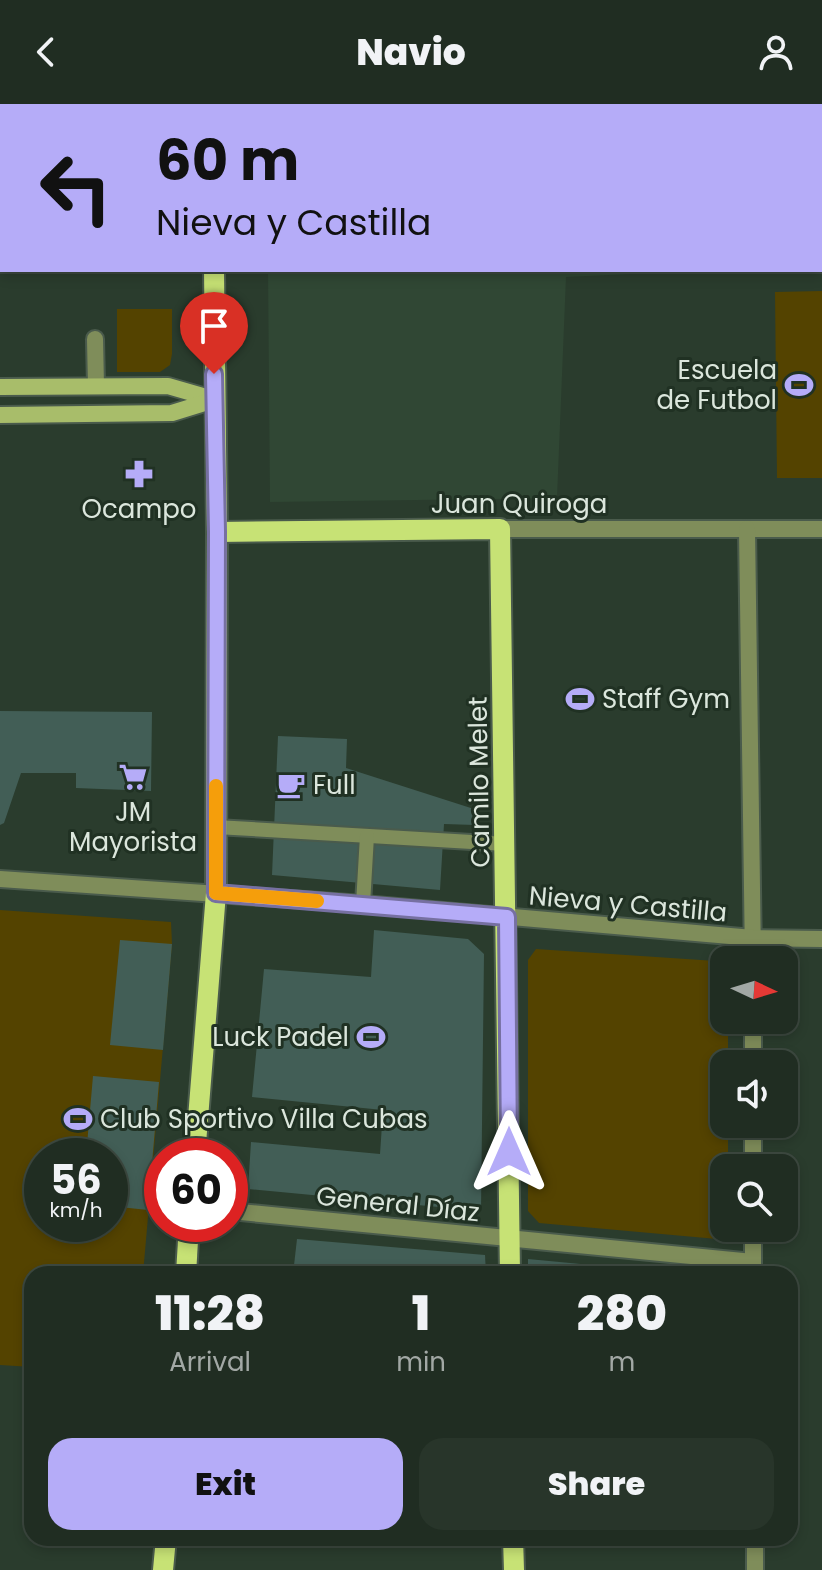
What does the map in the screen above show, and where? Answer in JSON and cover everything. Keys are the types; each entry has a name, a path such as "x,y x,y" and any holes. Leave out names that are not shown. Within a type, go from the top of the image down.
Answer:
{"main road":[{"path":"196,1138 216,893 214,272"},
{"path":"0,387 168,386 214,400"},
{"path":"0,415 172,413 214,400"},
{"name":"Juan Quiroga","path":"217,532 500,529"},
{"name":"Camilo Melet","path":"500,529 510,1266"},
{"path":"186,1266 188,1242"},
{"path":"163,1570 165,1546"},
{"path":"513,1546 514,1570"}],"street":[{"path":"95,339 96,386"},
{"name":"Juan Quiroga","path":"500,529 822,529"},
{"path":"747,529 753,946"},
{"name":"Nieva y Castilla","path":"0,879 363,904 753,938 822,939"},
{"name":"General Díaz","path":"248,1213 736,1266"},
{"path":"753,1242 753,1266"},
{"path":"755,1546 755,1570"}],"lane":[{"path":"216,827 506,844"},
{"path":"363,904 367,836"}],"shaded area":[{"path":"268,272 673,272 566,277 557,498 270,502"},
{"name":"Escuela de Futbol","path":"822,291 822,478 777,478 775,292"},
{"path":"117,309 172,309 170,365 160,372 117,372"},
{"name":"Club Sportivo Villa Cubas","path":"0,910 171,922 172,944 155,1138 144,1138 144,1266 24,1266 24,1366 0,1365"},
{"path":"536,949 710,961 710,1034 728,1034 728,1050 710,1050 710,1138 728,1138 728,1154 710,1154 710,1238 539,1223 528,1211 528,960"}],"building":[{"path":"0,711 152,712 151,791 76,788 76,773 21,773 4,823 0,825"},
{"path":"278,736 347,739 346,768 474,809 475,825 444,824 440,890 272,875"},
{"name":"Luck Padel","path":"374,930 468,939 484,954 481,1211 248,1189 251,1142 380,1154 383,1110 252,1097 264,969 371,977"},
{"path":"120,940 172,944 163,1050 110,1045"},
{"path":"93,1076 159,1082 154,1138 144,1138 144,1210 128,1208 128,1138 88,1138"},
{"path":"297,1239 485,1255 486,1266 294,1266"},
{"path":"528,1259 602,1266 528,1266"}],"slow traffic":[{"path":"216,786 216,893 317,901"}],"place":[{"name":"Escuela de Futbol","path":"799,385"},
{"name":"Ocampo","path":"139,474"},
{"name":"Staff Gym","path":"580,699"},
{"name":"JM Mayorista","path":"133,777"},
{"name":"Full","path":"291,785"},
{"name":"Luck Padel","path":"371,1037"},
{"name":"Club Sportivo Villa Cubas","path":"78,1119"}],"route":[{"path":"214,374 216,893 507,917 509,1152"}]}
